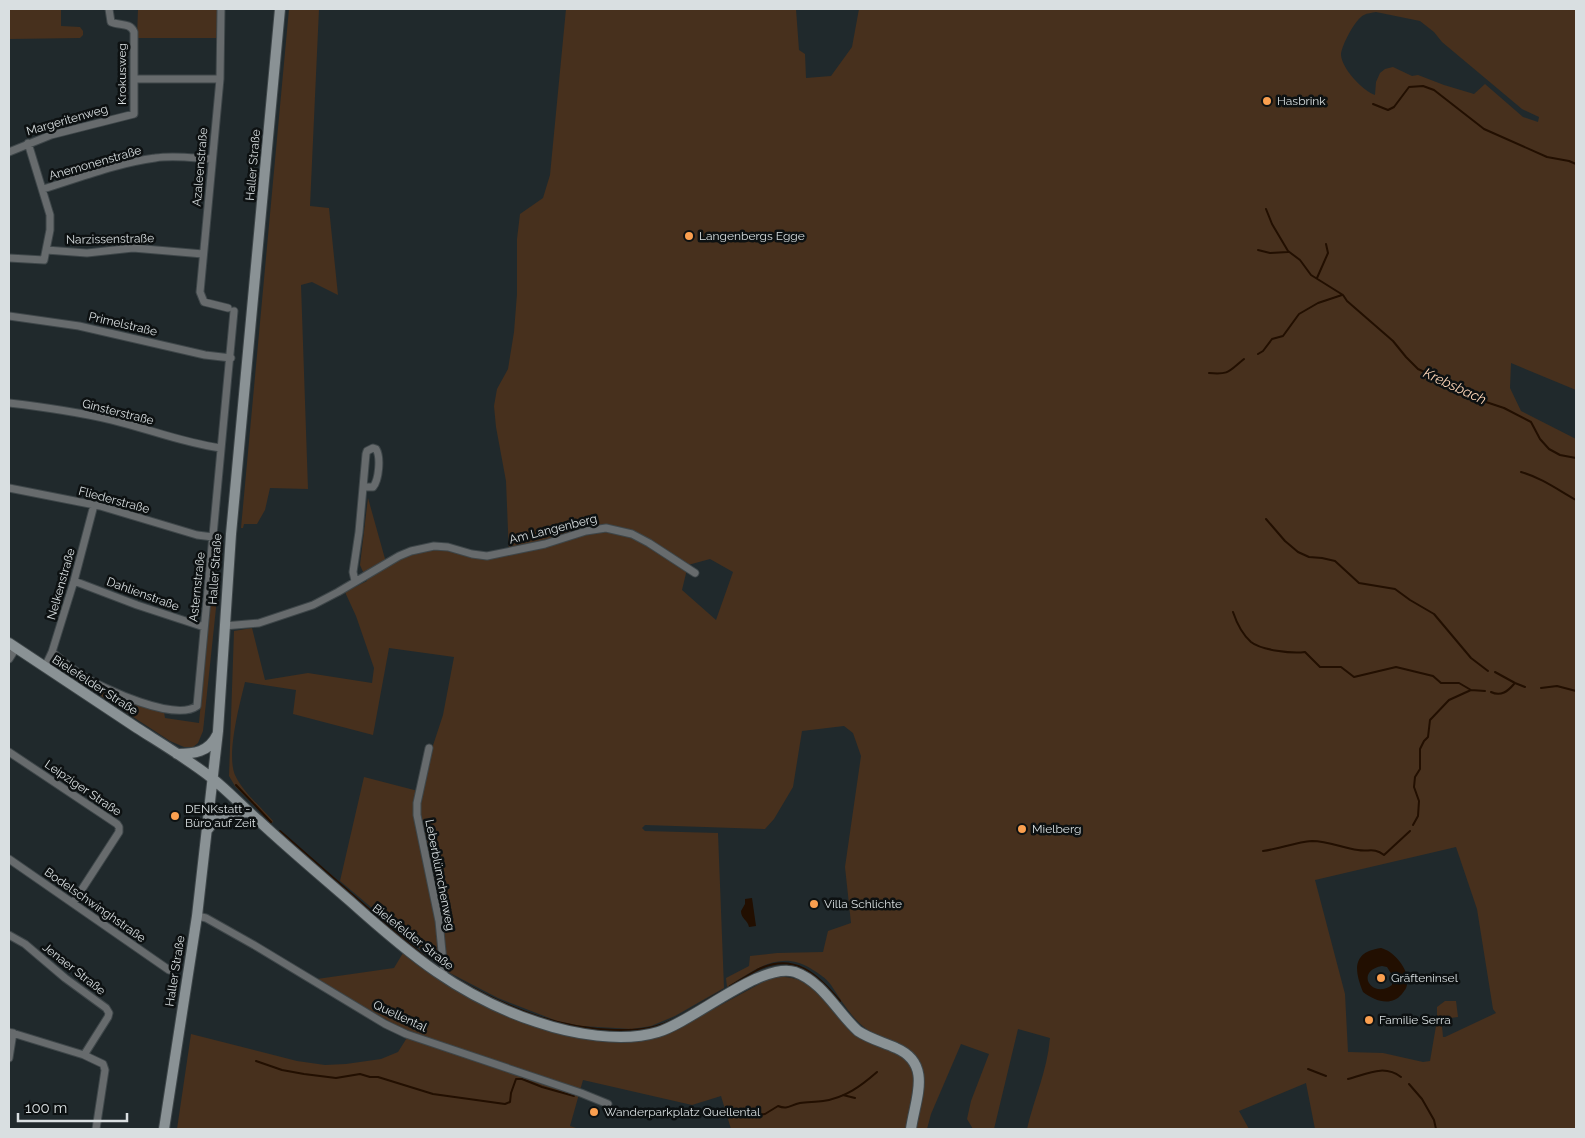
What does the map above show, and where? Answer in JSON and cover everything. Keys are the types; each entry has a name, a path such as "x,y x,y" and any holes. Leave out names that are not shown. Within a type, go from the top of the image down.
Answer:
{"main road":[{"name":"Haller Straße","path":"164,1129 197,916 208,830 218,732 230,534 280,9"},
{"name":"Bielefelder Straße","path":"12,646 213,779 425,965 494,1005 536,1022 580,1033 620,1037 639,1036 659,1032 689,1018 756,978 781,970 792,971 814,982 858,1031 898,1048 915,1063 920,1081 911,1129"},
{"path":"176,754 189,754 203,750 215,739 218,732"},
{"path":"208,830 213,821 224,814 249,812"}],"street":[{"name":"Krokusweg","path":"109,9 111,22 116,25 128,25 134,32 134,114"},
{"name":"Azaleenstraße","path":"221,9 220,79 200,292 204,302 231,310"},
{"path":"134,79 220,79"},
{"name":"Margeritenweg","path":"9,152 51,135 134,114"},
{"path":"9,258 44,260 50,230 50,214 28,143"},
{"name":"Anemonenstraße","path":"43,189 131,162 175,156 212,159"},
{"name":"Narzissenstraße","path":"46,250 86,253 133,248 203,254"},
{"name":"Asternstraße","path":"52,652 82,675 114,693 165,708 190,710 197,706 231,358 231,310"},
{"name":"Primelstraße","path":"9,316 87,327 205,355 231,358"},
{"name":"Ginsterstraße","path":"9,403 49,408 112,420 195,445 221,448"},
{"path":"355,582 353,572 364,487 366,454 372,448 376,449 379,454 376,482 373,487 364,487"},
{"name":"Fliederstraße","path":"9,488 94,505 197,535 213,537"},
{"name":"Nelkenstraße","path":"45,667 52,652 74,580 94,505"},
{"name":"Am Langenberg","path":"224,626 271,620 326,599 399,556 423,547 441,546 487,556 545,544 586,531 606,528 632,534 695,573"},
{"name":"Dahlienstraße","path":"74,580 137,605 204,627"},
{"path":"9,659 12,646"},
{"name":"Leberblümchenweg","path":"429,748 417,803 417,815 440,921 443,977"},
{"name":"Leipziger Straße","path":"9,752 117,824 119,828 119,832 72,903"},
{"name":"Bodelschwinghstraße","path":"9,859 170,970"},
{"name":"Quellental","path":"197,916 206,918 254,945 361,1010 406,1034 582,1093 608,1104"},
{"name":"Jenaer Straße","path":"9,935 25,944 64,978 106,1008 108,1017 84,1055"},
{"path":"9,1058 11,1032 84,1055 103,1064 105,1070 96,1129"}],"shaded area":[{"path":"9,9 61,9 61,26 80,27 83,35 80,38 9,39"},
{"path":"138,9 218,9 218,38 137,38"},
{"path":"289,9 319,9 310,206 329,208 338,295 312,282 301,285 308,489 270,488 265,510 257,524 244,524 243,528 241,528"},
{"path":"566,9 796,9 799,50 805,54 806,78 831,76 852,47 859,9 1576,9 1576,390 1511,363 1510,388 1521,411 1576,439 1576,1129 1315,1129 1306,1083 1239,1111 1249,1129 1027,1129 1043,1074 1050,1038 1018,1029 994,1129 973,1129 967,1119 971,1101 989,1054 961,1044 931,1114 927,1129 915,1129 919,1061 907,1049 871,1032 859,1023 846,1008 829,982 822,976 799,963 777,961 757,969 727,987 726,978 749,966 750,956 777,953 823,952 828,931 851,923 845,867 861,756 853,733 844,726 802,731 793,787 774,819 765,829 645,825 642,828 645,831 718,833 724,988 675,1016 651,1026 632,1029 581,1026 557,1021 498,998 448,972 340,881 364,777 418,791 443,715 454,657 389,648 373,735 293,714 296,690 245,682 234,730 233,768 243,789 273,821 272,823 235,786 229,776 234,631 252,628 265,680 308,673 372,683 374,668 356,616 345,592 367,581 360,565 368,498 387,566 400,558 427,550 447,550 479,559 509,555 506,481 494,406 497,389 508,369 514,332 517,294 517,239 520,214 543,198 550,175","holes":["1376,12 1420,21 1434,32 1442,42 1522,109 1539,117 1538,122 1523,117 1485,84 1474,94 1418,75 1412,76 1393,67 1385,69 1380,73 1376,82 1375,95 1370,93 1349,73 1342,61 1341,55 1346,39 1357,21 1365,14","710,559 733,572 716,620 682,590 688,565","1456,847 1477,909 1493,1009 1496,1013 1445,1037 1443,1037 1442,1026 1436,1026 1430,1061 1423,1062 1383,1053 1348,1052 1345,994 1315,880"]},
{"path":"215,552 216,608 203,731 198,743 193,747 184,747 170,741 55,666 57,662 79,678 112,697 164,712 165,718 199,723"},
{"path":"752,898 756,926 749,927 741,911 745,904 745,899"},
{"path":"1381,948 1386,950 1396,957 1404,967 1407,985 1398,998 1383,1001 1363,992 1358,976 1358,963 1365,953","holes":["1382,966 1387,967 1392,975 1392,985 1385,989 1373,987 1369,983 1369,973"]},
{"path":"403,953 455,989 514,1019 578,1038 610,1042 641,1041 677,1029 772,977 786,977 804,982 815,990 858,1037 896,1053 908,1062 915,1082 906,1129 731,1129 721,1096 692,1105 583,1080 570,1126 579,1129 177,1129 191,1034 297,1061 325,1065 381,1059 398,1052 410,1033 343,996 317,979 394,968"},
{"path":"1445,1001 1456,1001 1458,1017 1443,1019 1437,1017 1437,1007"}],"waterway":[{"name":"Krebsbach","path":"1373,104 1388,110 1394,107 1409,87 1423,86 1434,90 1484,129 1547,157 1576,164"},
{"name":"Krebsbach","path":"1266,209 1272,224 1288,251 1300,260 1311,275 1343,295 1347,301 1393,341 1418,369 1459,388 1471,397 1504,408 1531,422 1540,439 1549,449 1560,455 1576,458"},
{"name":"Krebsbach","path":"1317,278 1328,253 1326,244"},
{"name":"Krebsbach","path":"1258,250 1270,253 1288,252"},
{"name":"Krebsbach","path":"1258,354 1263,351 1272,339 1283,336 1299,314 1318,303 1342,295"},
{"name":"Krebsbach","path":"1209,373 1225,373 1244,359"},
{"name":"Krebsbach","path":"1521,472 1543,481 1576,500"},
{"name":"Krebsbach","path":"1266,519 1285,541 1298,552 1309,557 1335,561 1359,583 1395,589 1434,614 1471,658 1488,671"},
{"name":"Krebsbach","path":"1233,612 1240,628 1251,642 1277,651 1305,652 1320,667 1341,667 1354,677 1396,667 1433,676 1441,683 1459,683 1471,690"},
{"name":"Krebsbach","path":"1495,672 1525,687"},
{"name":"Krebsbach","path":"1491,692 1498,694 1504,692 1514,684"},
{"name":"Krebsbach","path":"1541,688 1557,686 1576,691"},
{"name":"Krebsbach","path":"1413,825 1418,816 1419,801 1414,787 1415,777 1420,769 1420,749 1428,737 1430,720 1449,700 1471,690 1485,691"},
{"path":"236,785 271,822"},
{"path":"280,831 430,961"},
{"name":"Krebsbach","path":"1263,851 1312,841 1358,850 1374,850 1384,855 1410,831"},
{"path":"730,986 757,970 782,963 794,965 814,975 840,1001"},
{"path":"457,979 494,999 533,1015 573,1026 594,1029 632,1030 655,1027 684,1014 721,992"},
{"path":"256,1061 282,1070 304,1074 336,1078 360,1074 378,1077 433,1094 505,1104 510,1102 516,1079 522,1079 574,1096"},
{"path":"1308,1069 1326,1076"},
{"path":"1348,1079 1375,1071 1388,1071 1401,1077"},
{"path":"750,1116 765,1114 778,1106 787,1107 838,1097 859,1087 877,1072"},
{"path":"1409,1084 1422,1099 1434,1120 1436,1129"},
{"path":"843,1095 855,1098"}],"place":[{"name":"Hasbrink","path":"1267,101"},
{"name":"Langenbergs Egge","path":"689,236"},
{"name":"DENKstatt - Büro auf Zeit","path":"175,816"},
{"name":"Mielberg","path":"1022,829"},
{"name":"Villa Schlichte","path":"814,904"},
{"name":"Gräfteninsel","path":"1381,978"},
{"name":"Familie Serra","path":"1369,1020"},
{"name":"Wanderparkplatz Quellental","path":"594,1112"}]}
